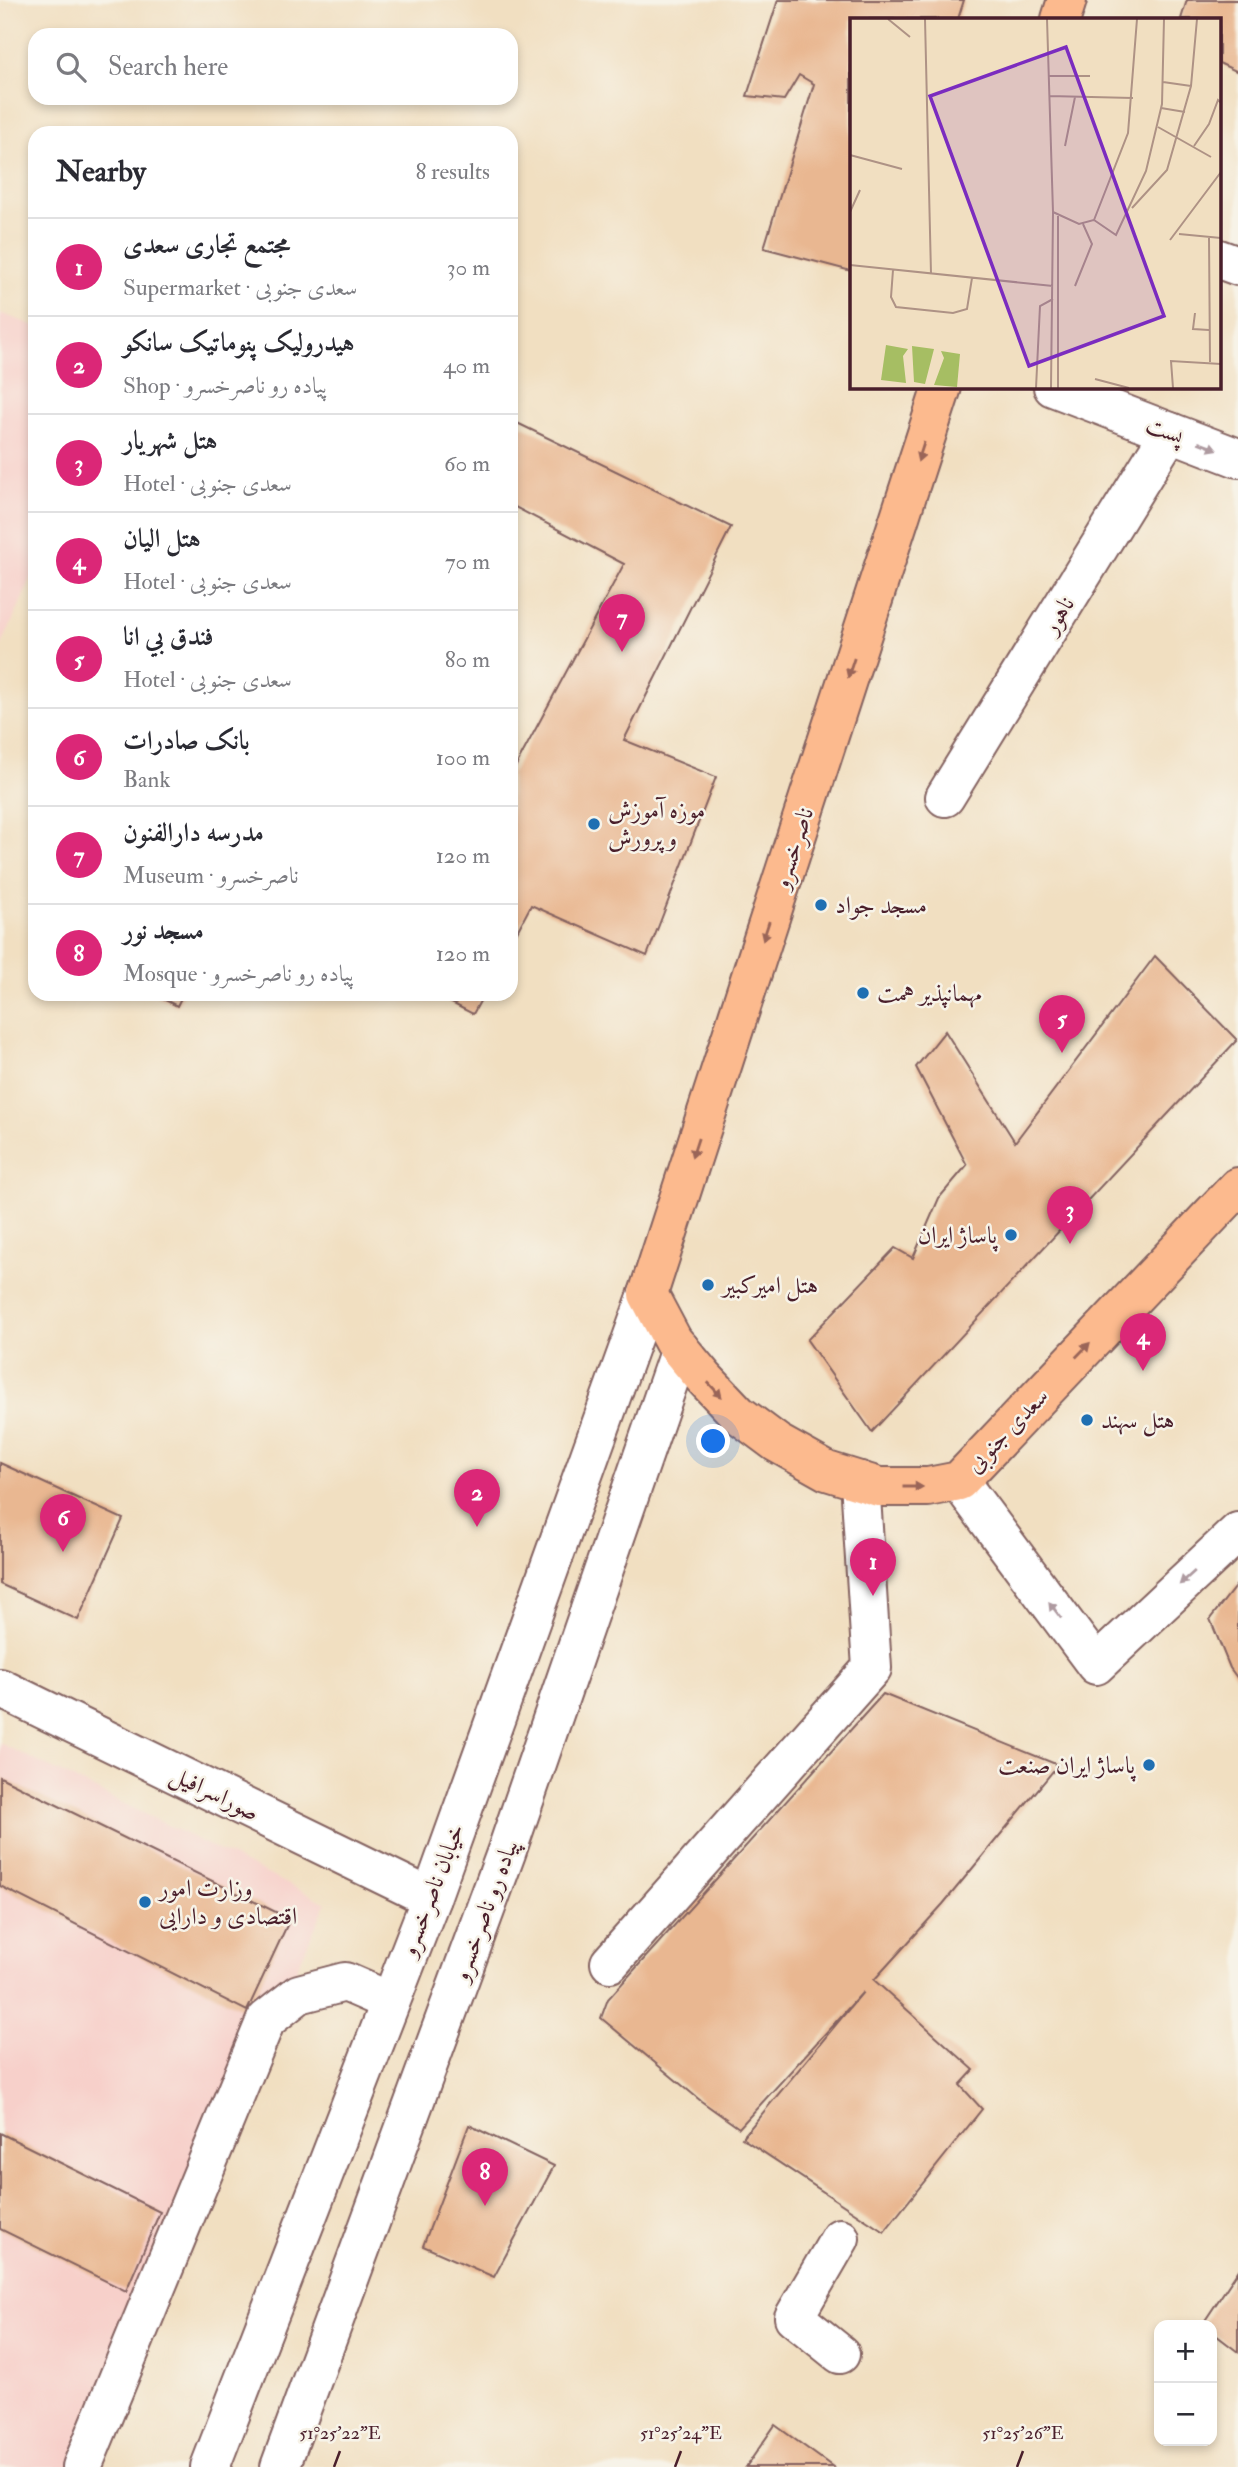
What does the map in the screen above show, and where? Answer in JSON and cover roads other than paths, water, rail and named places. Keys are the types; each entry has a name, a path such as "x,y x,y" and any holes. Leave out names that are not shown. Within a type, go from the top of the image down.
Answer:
{"main road":[{"path":"1061,18 1067,0"},
{"name":"ناصرخسرو","path":"645,1302 942,388"},
{"name":"سعدی جنوبی","path":"645,1302 680,1349 738,1414 777,1443 827,1471 879,1487 928,1487 959,1481 1238,1187"}],"street":[{"path":"1220,259 1238,266"},
{"name":"پست","path":"1056,388 1238,458"},
{"name":"ناهور","path":"945,797 1170,432"},
{"name":"خیابان ناصرخسرو","path":"210,2467 430,1898 645,1302"},
{"name":"پیاده رو ناصرخسرو","path":"280,2467 506,1853 680,1349"},
{"path":"610,1963 872,1668 860,1481"},
{"path":"959,1481 1096,1665 1238,1532"},
{"name":"صوراسرافیل","path":"0,1688 430,1898"},
{"path":"82,2467 266,2020 299,1994 345,1982 390,2001"},
{"path":"840,2238 794,2318 840,2354"}],"place":[{"name":"مدرسه دارالفنون","path":"622,652"},
{"name":"موزه آموزش و پرورش","path":"594,824"},
{"name":"مسجد جواد","path":"821,905"},
{"name":"مهمانپذیر همت","path":"863,993"},
{"name":"فندق بي انا","path":"1062,1053"},
{"name":"پاساژ ایران","path":"1011,1235"},
{"name":"هتل شهریار","path":"1070,1244"},
{"name":"هتل امیرکبیر","path":"708,1285"},
{"name":"هتل الیان","path":"1143,1371"},
{"name":"هتل سهند","path":"1087,1420"},
{"name":"هیدرولیک پنوماتیک سانکو","path":"477,1527"},
{"name":"بانک صادرات","path":"63,1552"},
{"name":"مجتمع تجاری سعدی","path":"873,1596"},
{"name":"پاساژ ایران صنعت","path":"1149,1765"},
{"name":"وزارت امور اقتصادی و دارایی","path":"145,1902"},
{"name":"مسجد نور","path":"485,2206"}]}
